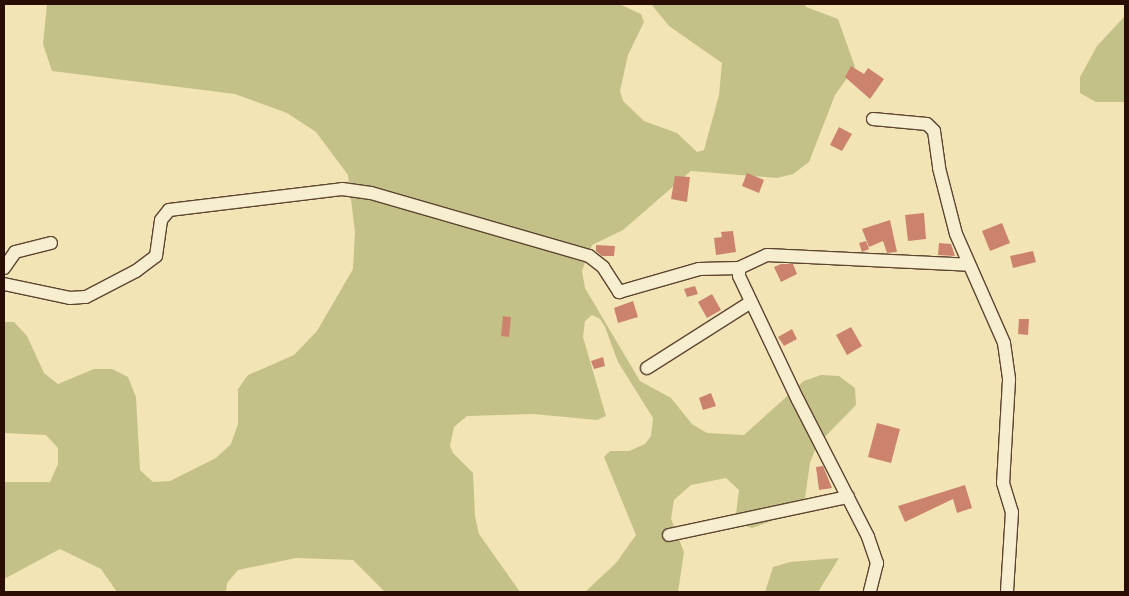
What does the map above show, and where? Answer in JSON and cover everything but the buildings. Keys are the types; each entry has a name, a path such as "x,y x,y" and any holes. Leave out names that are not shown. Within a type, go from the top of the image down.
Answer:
{"street":[{"path":"873,119 931,126 956,234 969,266 998,322 1004,343 1009,380 1003,483 1012,512 1012,540 1007,592"},
{"path":"4,284 70,298 86,297 136,271 156,256 161,220 170,210 342,189 381,196 590,256 603,267 618,292 699,269 738,268 767,255 786,254 969,266"},
{"path":"4,268 15,252 51,242"},
{"path":"738,268 751,302 848,496 877,563 870,592"},
{"path":"647,368 751,302"},
{"path":"668,535 848,496"}],"shaded area":[{"path":"47,4 619,4 641,14 644,22 628,55 620,91 623,101 644,121 677,133 697,152 704,150 719,95 722,63 669,26 651,4 805,4 806,7 838,19 855,67 835,95 809,162 793,174 777,178 691,171 623,230 592,245 582,271 585,288 640,381 671,398 692,424 707,433 744,435 804,381 821,375 839,376 855,388 856,405 817,445 810,463 805,498 769,522 752,528 735,522 739,490 726,478 691,485 674,500 671,519 684,552 678,592 585,592 616,563 636,535 604,457 610,451 629,451 645,444 651,436 653,418 618,362 605,327 600,319 592,315 585,321 583,337 606,416 597,420 533,414 467,416 454,427 450,446 453,453 473,473 475,516 479,534 520,592 385,592 353,560 296,558 238,570 227,583 226,592 117,592 101,569 60,549 4,579 4,482 50,482 58,464 58,448 46,435 4,433 4,322 14,322 27,336 44,373 58,384 94,369 112,369 128,377 136,397 140,470 153,482 170,481 216,458 231,444 238,424 238,389 248,375 294,355 317,331 353,269 355,232 348,175 316,132 287,113 235,94 52,71 43,44"},
{"path":"1125,16 1125,102 1096,102 1080,93 1080,77 1097,46"},
{"path":"839,558 818,592 765,592 773,567 790,562"}]}
